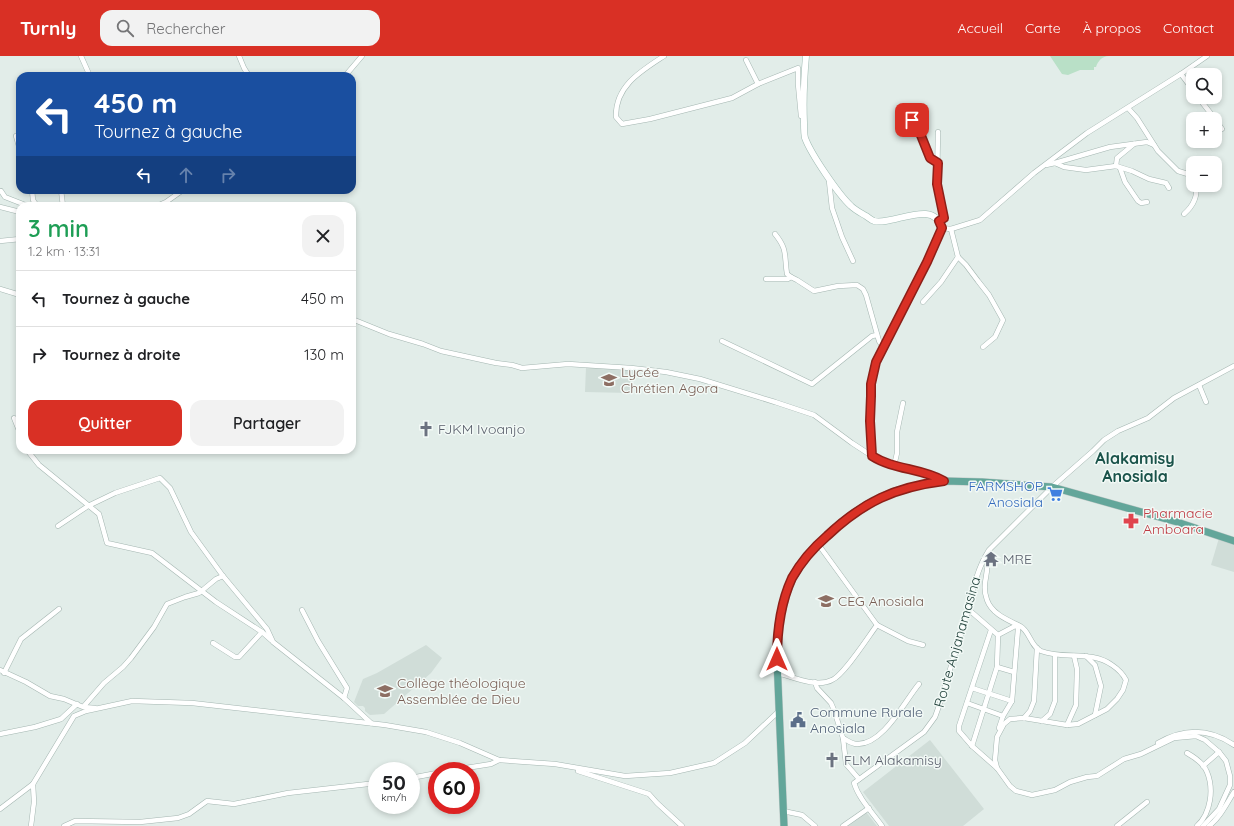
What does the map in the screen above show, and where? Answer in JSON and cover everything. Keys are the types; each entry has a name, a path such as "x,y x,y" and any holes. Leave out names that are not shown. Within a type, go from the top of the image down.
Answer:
{"main road":[{"path":"784,826 777,635 780,618 793,578 808,554 854,512 872,501 895,491 944,481 1052,487 1177,522 1234,541"}],"street":[{"path":"80,56 88,72"},
{"path":"239,56 246,72"},
{"path":"348,72 362,56"},
{"path":"664,56 640,72 627,84 616,105 616,117 622,124 732,98 758,84 798,68 798,84 804,127"},
{"path":"806,56 803,104 805,137 818,163 844,199 852,207 874,221 929,214 939,221 942,228 927,262 876,362 871,384 870,421 872,456"},
{"path":"942,228 951,229 980,220 1034,173 1087,133 1207,56"},
{"path":"746,60 758,84"},
{"path":"1181,74 1186,81"},
{"path":"1203,104 1210,112"},
{"path":"1128,108 1137,118 1158,151 1178,171 1186,173"},
{"path":"909,112 920,133 930,158 938,163"},
{"path":"938,132 937,184 944,218 939,221"},
{"path":"1046,165 1100,149 1147,142 1154,145"},
{"path":"1135,143 1117,158 1118,167 1125,182 1138,201 1141,203 1147,202"},
{"path":"1055,163 1064,167 1086,170 1118,167 1132,171 1149,179 1166,182 1169,188"},
{"path":"828,177 832,208 842,237 853,261"},
{"path":"1,191 6,197 18,202"},
{"path":"1184,214 1190,209 1195,192"},
{"path":"166,202 177,194"},
{"path":"0,207 16,211"},
{"path":"951,229 958,257 990,295 1003,320 995,337 983,347"},
{"path":"774,234 781,242 785,251 786,274 814,291 838,286 857,285 863,289 879,342 883,347"},
{"path":"0,241 16,239"},
{"path":"922,302 941,282 958,257"},
{"path":"766,279 788,279 791,277"},
{"path":"0,289 16,293"},
{"path":"356,321 389,334 441,351 496,364 512,364 522,368 568,364 631,368 700,378 814,416 880,461 894,466 925,473 944,481"},
{"path":"722,341 812,384 872,336 877,335"},
{"name":"Route Anjanamasina","path":"859,779 924,732 935,717 968,609 974,583 989,550 1052,487 1087,457 1104,440 1118,431 1148,418 1174,398 1234,366"},
{"path":"1199,385 1206,402"},
{"path":"894,466 897,453 897,432 903,402"},
{"path":"14,418 16,423"},
{"path":"30,454 39,465 99,514 107,543 152,553 216,602 262,632 344,698 371,723"},
{"path":"58,526 88,506 115,493 160,478 170,488 191,532 223,576 267,629 273,642"},
{"path":"818,544 877,625 908,641 922,645"},
{"path":"984,559 987,561 984,586 990,608 1024,629 1036,648 1034,701 1030,711 1024,718"},
{"path":"84,706 104,683 131,658 154,627 167,604 199,593 216,579 223,576"},
{"path":"59,609 21,639 2,671 26,682 50,696 64,699 83,707 97,709"},
{"path":"968,609 998,635"},
{"path":"302,610 318,641 347,688 344,698"},
{"path":"778,672 807,682 825,682 832,680 841,673 877,625"},
{"path":"998,635 1017,625"},
{"path":"997,768 995,760 997,737 1003,716 1012,701 1018,629 1017,625"},
{"path":"991,630 959,726 959,731 972,746 997,768 1010,786 1016,791 1032,795 1050,791 1070,782 1097,776 1124,759 1153,749 1174,738 1196,736 1205,740 1219,752 1226,761 1230,776 1230,785 1219,809 1202,826"},
{"path":"212,643 234,657 239,657 262,632"},
{"path":"972,746 997,667 998,635"},
{"path":"997,737 1004,724 1010,719 1024,718 1067,725 1078,724 1107,709 1117,699 1123,690 1126,680 1118,669 1106,660 1097,657 1055,655 1036,648"},
{"path":"1042,721 1050,714 1055,700 1055,655"},
{"path":"1067,725 1076,705 1077,669 1074,656"},
{"path":"1085,656 1095,665 1101,686 1095,715"},
{"path":"997,667 1014,672"},
{"path":"815,682 817,688 831,704 843,738 846,764 859,779 854,783 855,786 882,826"},
{"path":"843,738 855,744 867,743 876,738 900,711 920,684"},
{"path":"972,688 1012,701"},
{"path":"0,809 33,784 74,716 132,700 192,703 371,723 426,732 499,760 555,764 649,794 682,826"},
{"path":"967,703 1003,716"},
{"path":"0,734 35,727 60,719 77,704"},
{"path":"563,766 625,776 670,773 714,763 745,743 779,710"},
{"path":"1153,749 1155,745 1174,735 1199,731 1224,739 1234,745"},
{"path":"1203,766 1219,752"},
{"path":"1187,753 1203,766 1210,781 1209,806 1201,822 1197,826"},
{"path":"480,766 491,764 499,760"},
{"path":"31,826 34,802 33,784"},
{"path":"64,826 74,821 140,822 178,818 189,814 207,801 234,804 288,793 368,784"},
{"path":"1209,826 1222,811 1234,792"},
{"path":"1117,826 1147,802"},
{"path":"843,826 869,808"},
{"path":"784,810 802,815 815,826"}],"shaded area":[{"name":"Lycée Chrétien Agora","path":"586,367 633,369 633,391 630,391 630,393 585,392"},
{"path":"1219,538 1234,543 1234,572 1211,565"},
{"name":"Collège théologique Assemblée de Dieu","path":"426,645 442,658 431,673 384,714 370,715 365,711 363,706 358,706 354,702 363,679 377,673"},
{"path":"930,740 984,809 963,826 889,826 863,792"},
{"path":"866,812 877,826 847,826"}],"green space":[{"path":"1050,56 1109,56 1101,59 1096,67 1094,67 1094,70 1080,70 1068,75 1062,74"}],"place":[{"name":"Lycée Chrétien Agora","path":"609,380"},
{"name":"FJKM Ivoanjo","path":"426,429"},
{"name":"FARMSHOP Anosiala","path":"1055,494"},
{"name":"Pharmacie Amboara","path":"1131,521"},
{"name":"MRE","path":"991,559"},
{"name":"CEG Anosiala","path":"826,601"},
{"name":"Collège théologique Assemblée de Dieu","path":"385,691"},
{"name":"Commune Rurale Anosiala","path":"798,720"},
{"name":"FLM Alakamisy","path":"832,760"}],"district":[{"name":"Alakamisy Anosiala","path":"1135,467"}],"route":[{"path":"777,659 777,635 787,593 793,578 808,554 839,524 854,512 872,501 895,491 922,484 944,481 940,478 925,473 880,461 872,456 870,421 871,384 876,362 927,262 942,228 939,221 944,218 937,184 938,163 930,158 920,133 912,120"}]}
